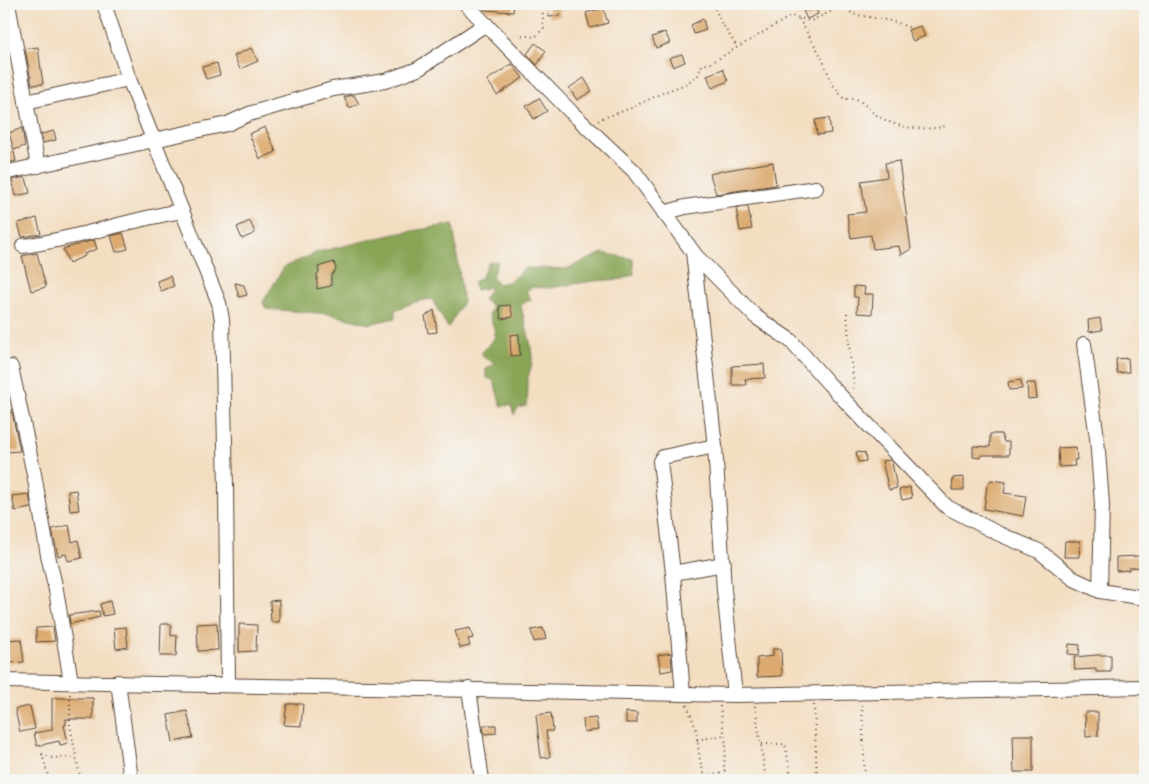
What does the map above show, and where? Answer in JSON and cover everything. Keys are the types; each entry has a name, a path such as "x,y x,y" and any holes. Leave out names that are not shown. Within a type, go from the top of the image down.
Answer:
{"street":[{"path":"8,4 38,166"},
{"path":"104,4 129,79 219,303 222,320 226,479 228,684"},
{"path":"466,4 634,171 693,252 756,317 790,340 849,405 947,507 997,533 1039,551 1074,579 1100,590 1145,598"},
{"path":"4,173 227,124 249,114 333,89 385,81 418,69 486,24"},
{"path":"26,102 129,79"},
{"path":"664,213 685,207 816,188"},
{"path":"23,246 89,234 181,211"},
{"path":"693,252 715,446 724,564 724,590 735,695"},
{"path":"1084,344 1097,438 1102,504 1100,590"},
{"path":"11,366 34,474 71,682"},
{"path":"683,694 673,574 660,460 663,457 715,446"},
{"path":"673,574 724,564"},
{"path":"4,680 735,695 1145,687"},
{"path":"118,682 132,780"},
{"path":"469,689 482,780"}],"path":[{"path":"500,38 510,34 534,37 544,28 542,4"},
{"path":"713,4 721,22 738,48"},
{"path":"593,132 597,122 603,118 686,84 698,76 702,65 711,63 791,16 812,21 839,7 846,6 852,14 896,22 910,28"},
{"path":"799,18 821,56 833,85 844,99 856,99 877,116 892,124 914,128 946,126"},
{"path":"848,313 850,355 854,383 849,405"},
{"path":"71,682 70,725 80,777 78,780"},
{"path":"861,692 865,780"},
{"path":"813,693 817,780"},
{"path":"683,694 696,729 700,761 706,780"},
{"path":"718,694 726,745 724,765 726,780"},
{"path":"753,694 766,780"},
{"path":"697,740 725,735"},
{"path":"762,744 786,744 792,780"},
{"path":"75,757 52,758 42,754 49,779 80,777"},
{"path":"704,776 726,773"}],"green space":[{"path":"453,224 463,302 448,328 432,299 418,301 395,310 395,318 369,324 330,314 266,309 263,302 284,267 318,252 395,234"},
{"path":"603,253 633,259 634,274 623,279 593,281 548,288 533,287 526,291 531,299 521,305 530,341 532,363 527,382 528,397 526,406 518,408 514,415 511,405 501,406 494,381 486,377 486,369 496,363 483,357 482,352 492,342 495,334 489,313 492,309 490,303 483,300 491,287 476,290 473,282 481,278 489,262 498,261 492,276 497,284 509,282 525,268 566,269"}],"building":[{"path":"485,4 514,4 513,12 484,10"},
{"path":"559,5 560,16 549,17 548,6"},
{"path":"815,6 818,14 807,19 803,11"},
{"path":"603,8 608,23 590,28 586,13"},
{"path":"703,19 706,30 694,34 691,25"},
{"path":"920,26 925,36 913,41 908,30"},
{"path":"665,32 670,43 656,48 652,37"},
{"path":"535,43 546,51 537,65 527,54"},
{"path":"38,47 43,84 32,85 25,49"},
{"path":"251,48 258,61 240,69 234,56"},
{"path":"682,54 685,62 673,67 669,58"},
{"path":"217,63 220,75 206,79 202,67"},
{"path":"512,64 523,78 497,95 487,80"},
{"path":"723,69 728,81 712,88 707,75"},
{"path":"584,78 592,91 577,100 569,88"},
{"path":"354,95 359,104 349,108 344,97"},
{"path":"539,98 547,111 534,119 526,106"},
{"path":"829,118 831,133 817,135 815,120"},
{"path":"265,127 276,152 260,159 249,134"},
{"path":"22,128 25,146 14,150 9,133"},
{"path":"54,131 56,140 43,143 41,134"},
{"path":"14,152 16,161 4,164 4,155"},
{"path":"899,161 911,249 901,255 899,246 873,249 871,235 851,238 847,214 866,212 861,181 887,177 885,163"},
{"path":"773,162 776,185 716,194 710,174"},
{"path":"26,178 30,193 16,196 12,180"},
{"path":"748,207 752,229 740,231 736,208"},
{"path":"37,218 41,234 22,237 18,223"},
{"path":"250,221 255,233 242,239 237,227"},
{"path":"123,233 128,249 116,252 111,236"},
{"path":"94,240 97,249 69,263 63,249"},
{"path":"37,253 46,287 31,291 22,256"},
{"path":"334,262 336,269 331,276 331,286 317,289 318,267"},
{"path":"170,276 174,286 161,291 157,281"},
{"path":"235,283 244,285 247,295 239,297"},
{"path":"854,286 865,287 864,294 873,294 872,314 857,313 858,297 854,297"},
{"path":"510,305 513,317 501,319 499,306"},
{"path":"434,310 437,332 428,333 425,316"},
{"path":"1100,318 1102,330 1089,332 1088,320"},
{"path":"519,334 520,355 511,356 510,335"},
{"path":"1128,358 1129,372 1117,373 1116,359"},
{"path":"764,364 765,378 745,379 746,385 732,385 732,366"},
{"path":"1021,380 1022,389 1009,390 1008,382"},
{"path":"1027,383 1035,383 1037,398 1028,399"},
{"path":"12,412 20,451 4,452 4,413"},
{"path":"990,434 1001,434 1004,442 1009,442 1009,455 981,455 981,458 973,457 973,446 990,447"},
{"path":"1076,447 1077,460 1074,460 1075,466 1059,467 1058,448"},
{"path":"856,452 865,453 866,461 858,462"},
{"path":"890,460 897,488 889,490 882,461"},
{"path":"964,477 964,490 952,490 953,478"},
{"path":"991,480 1006,482 1004,493 1026,496 1023,516 984,509 987,486"},
{"path":"910,487 912,498 902,500 899,490"},
{"path":"76,490 79,510 70,511 68,491"},
{"path":"29,494 31,508 15,511 12,496"},
{"path":"69,525 72,542 78,540 82,558 68,561 66,554 58,556 52,529"},
{"path":"1065,541 1080,541 1079,557 1064,557"},
{"path":"1141,556 1142,567 1116,571 1116,557"},
{"path":"279,600 279,622 271,622 270,601"},
{"path":"110,601 113,614 103,616 100,604"},
{"path":"99,611 100,617 70,624 69,615"},
{"path":"217,623 218,650 198,651 197,624"},
{"path":"161,624 171,624 171,636 177,635 176,656 160,656"},
{"path":"239,624 257,625 256,651 239,652"},
{"path":"53,627 55,641 36,642 36,628"},
{"path":"126,627 128,647 116,649 114,628"},
{"path":"470,628 473,638 468,639 470,646 460,648 455,631"},
{"path":"543,628 546,639 534,642 531,630"},
{"path":"21,639 24,662 9,663 6,640"},
{"path":"1069,644 1080,645 1079,655 1068,654"},
{"path":"773,649 781,649 782,676 757,677 757,658 773,656"},
{"path":"671,653 672,670 661,672 658,655"},
{"path":"1111,655 1111,672 1096,672 1096,669 1075,670 1074,657"},
{"path":"52,698 93,698 93,719 66,719 66,725 64,725 68,743 60,745 59,741 37,746 34,733 52,730"},
{"path":"287,704 303,704 301,726 284,725"},
{"path":"30,706 35,729 20,732 15,709"},
{"path":"187,711 193,738 173,742 168,715"},
{"path":"626,712 637,713 637,723 626,723"},
{"path":"1085,712 1098,712 1098,736 1086,737"},
{"path":"551,713 553,731 546,731 550,757 541,758 536,715"},
{"path":"596,718 598,730 584,732 583,719"},
{"path":"483,725 496,725 496,733 484,734"},
{"path":"1013,735 1033,735 1033,772 1014,772"}]}
